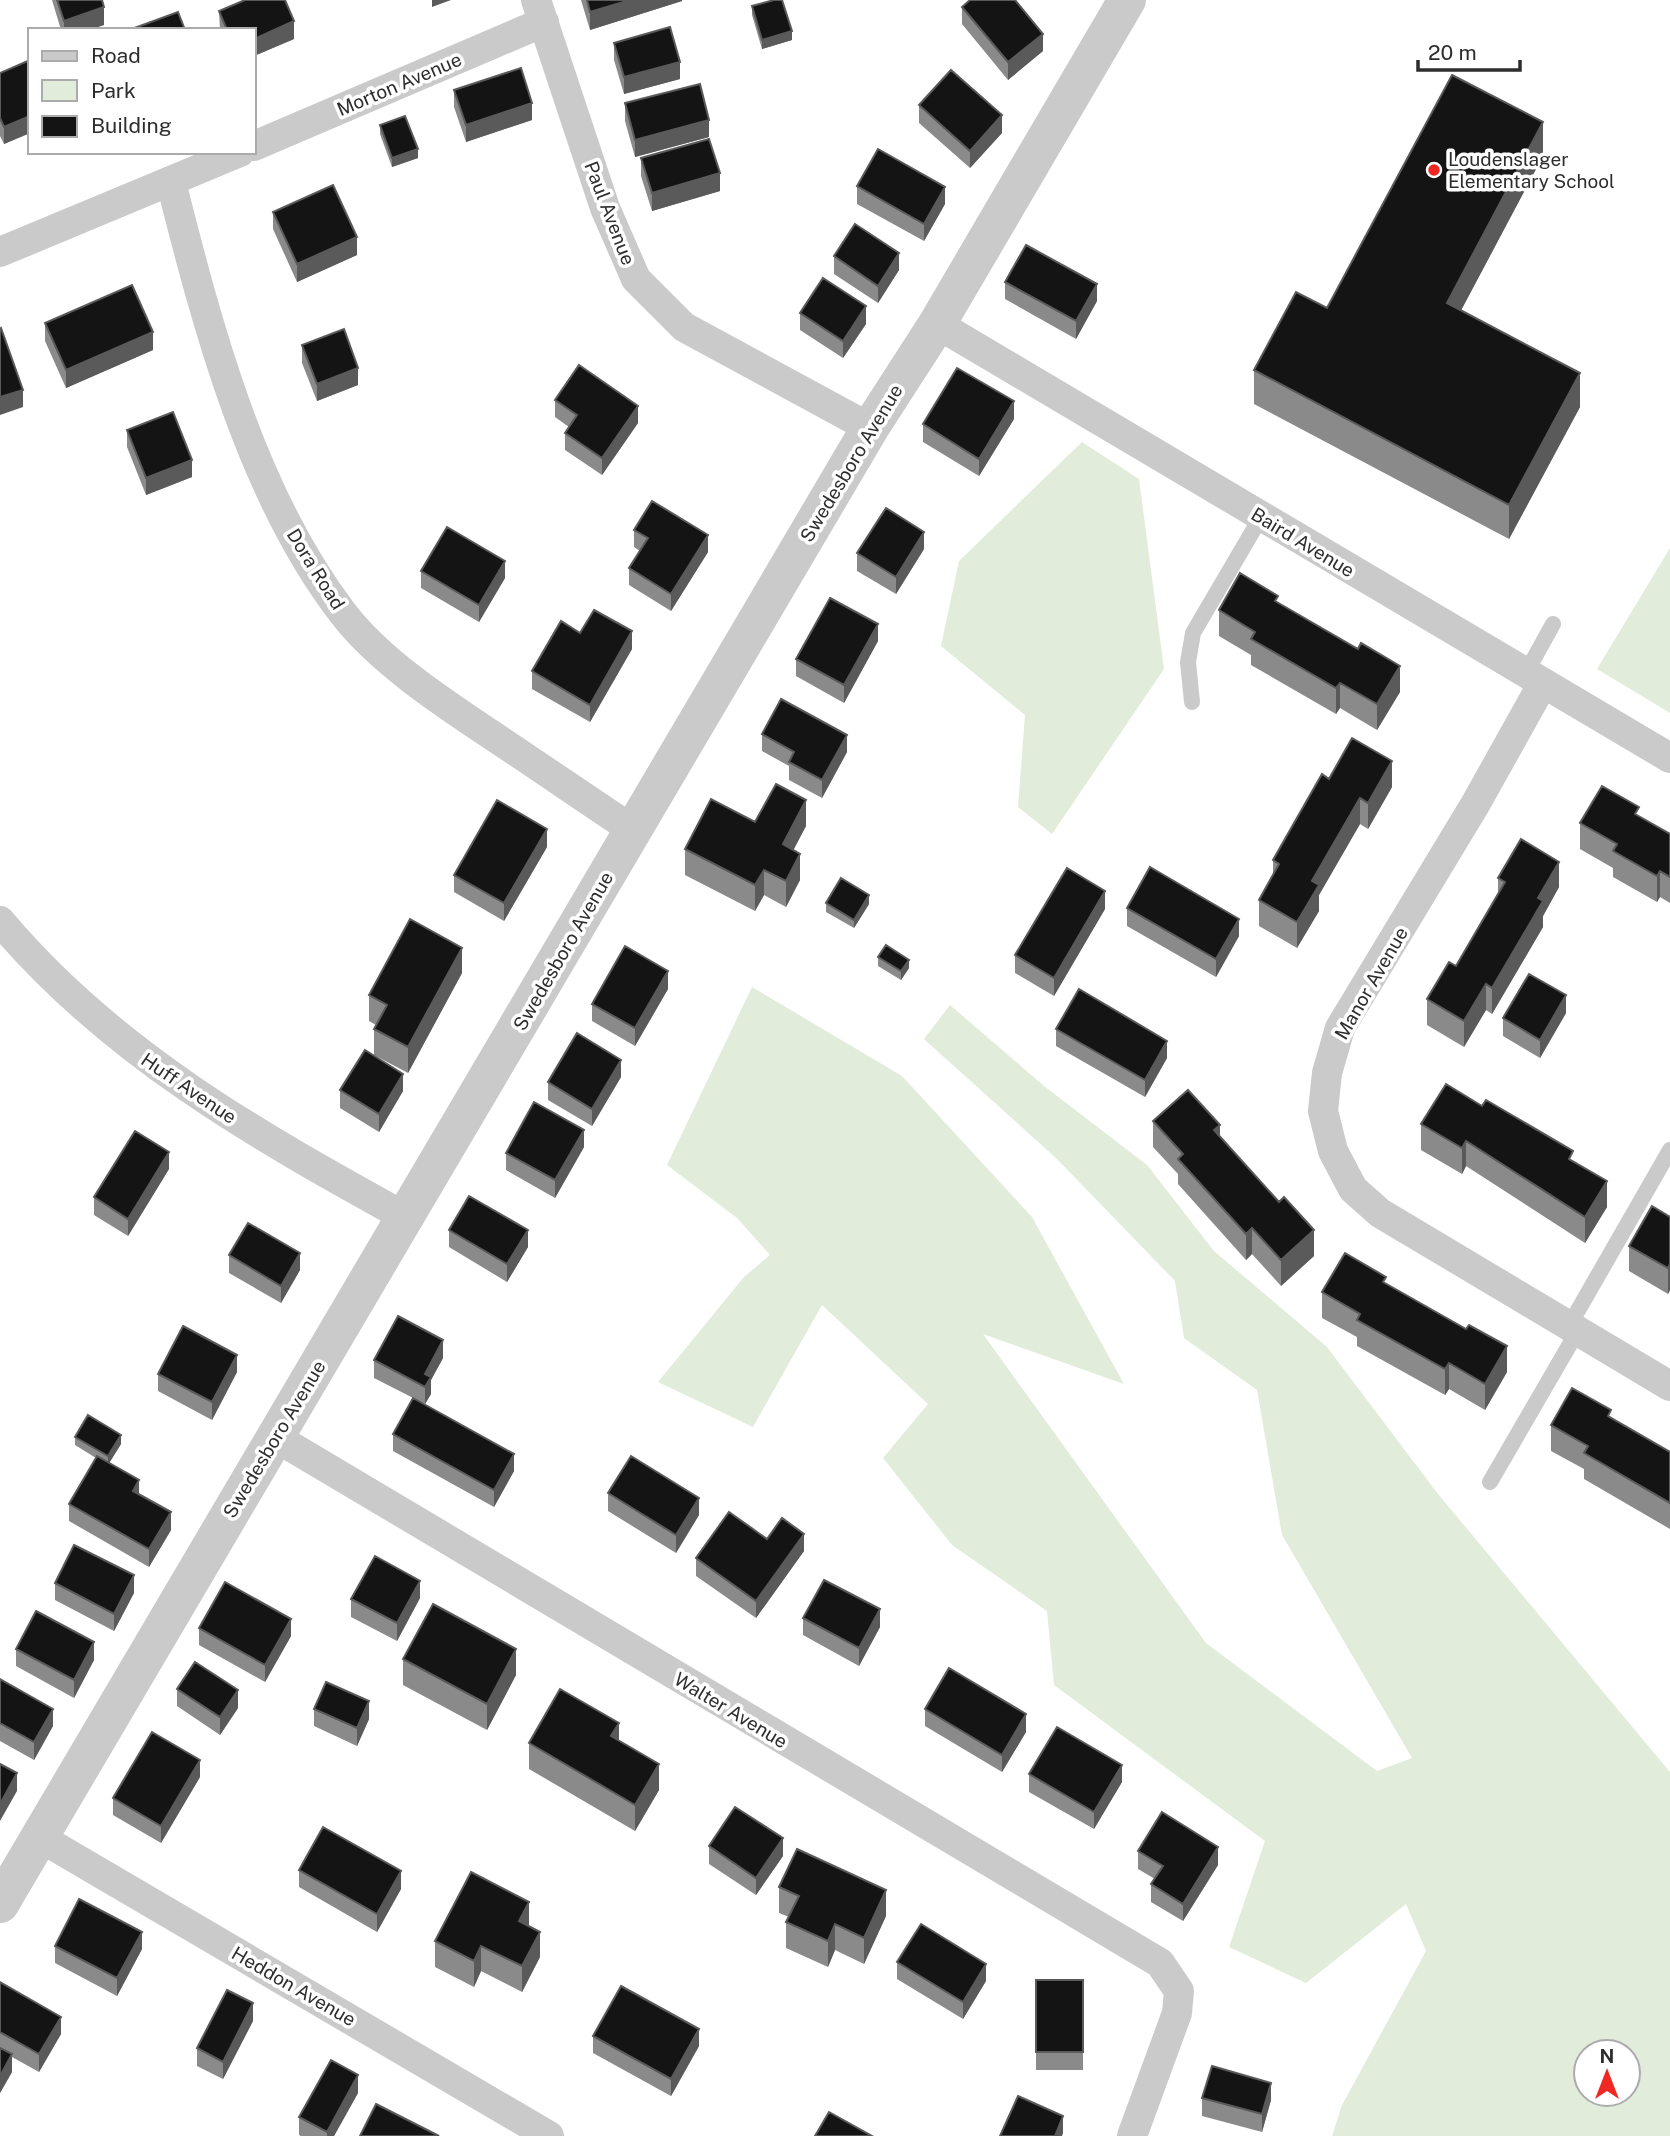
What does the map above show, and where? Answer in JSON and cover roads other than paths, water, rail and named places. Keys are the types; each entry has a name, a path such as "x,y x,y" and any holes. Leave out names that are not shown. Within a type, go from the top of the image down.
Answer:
{"street":[{"name":"Swedesboro Avenue","path":"0,1904 407,1218 870,428 937,324 1127,0"},
{"name":"Morton Avenue","path":"256,145 540,11"},
{"name":"Paul Avenue","path":"540,11 605,208 636,279 684,327 870,428"},
{"path":"0,252 235,154"},
{"name":"Dora Road","path":"171,182 204,313 239,411 284,518 342,613 401,671 441,701 633,830"},
{"name":"Baird Avenue","path":"937,324 1670,758"},
{"name":"Manor Avenue","path":"1534,678 1476,803 1340,1028 1327,1073 1323,1111 1333,1151 1353,1189 1380,1213 1670,1386"},
{"name":"Huff Avenue","path":"0,920 73,999 155,1067 241,1124 407,1218"},
{"name":"Walter Avenue","path":"275,1437 1024,1883 1125,1939 1160,1963 1179,1991 1177,2013 1132,2136"},
{"name":"Heddon Avenue","path":"39,1837 549,2136"}],"lane":[{"path":"1192,702 1188,662 1193,633 1261,517"},
{"path":"1534,678 1553,624"},
{"path":"1490,1482 1670,1150"}],"place":[{"name":"Loudenslager Elementary School","path":"1434,170"}]}
